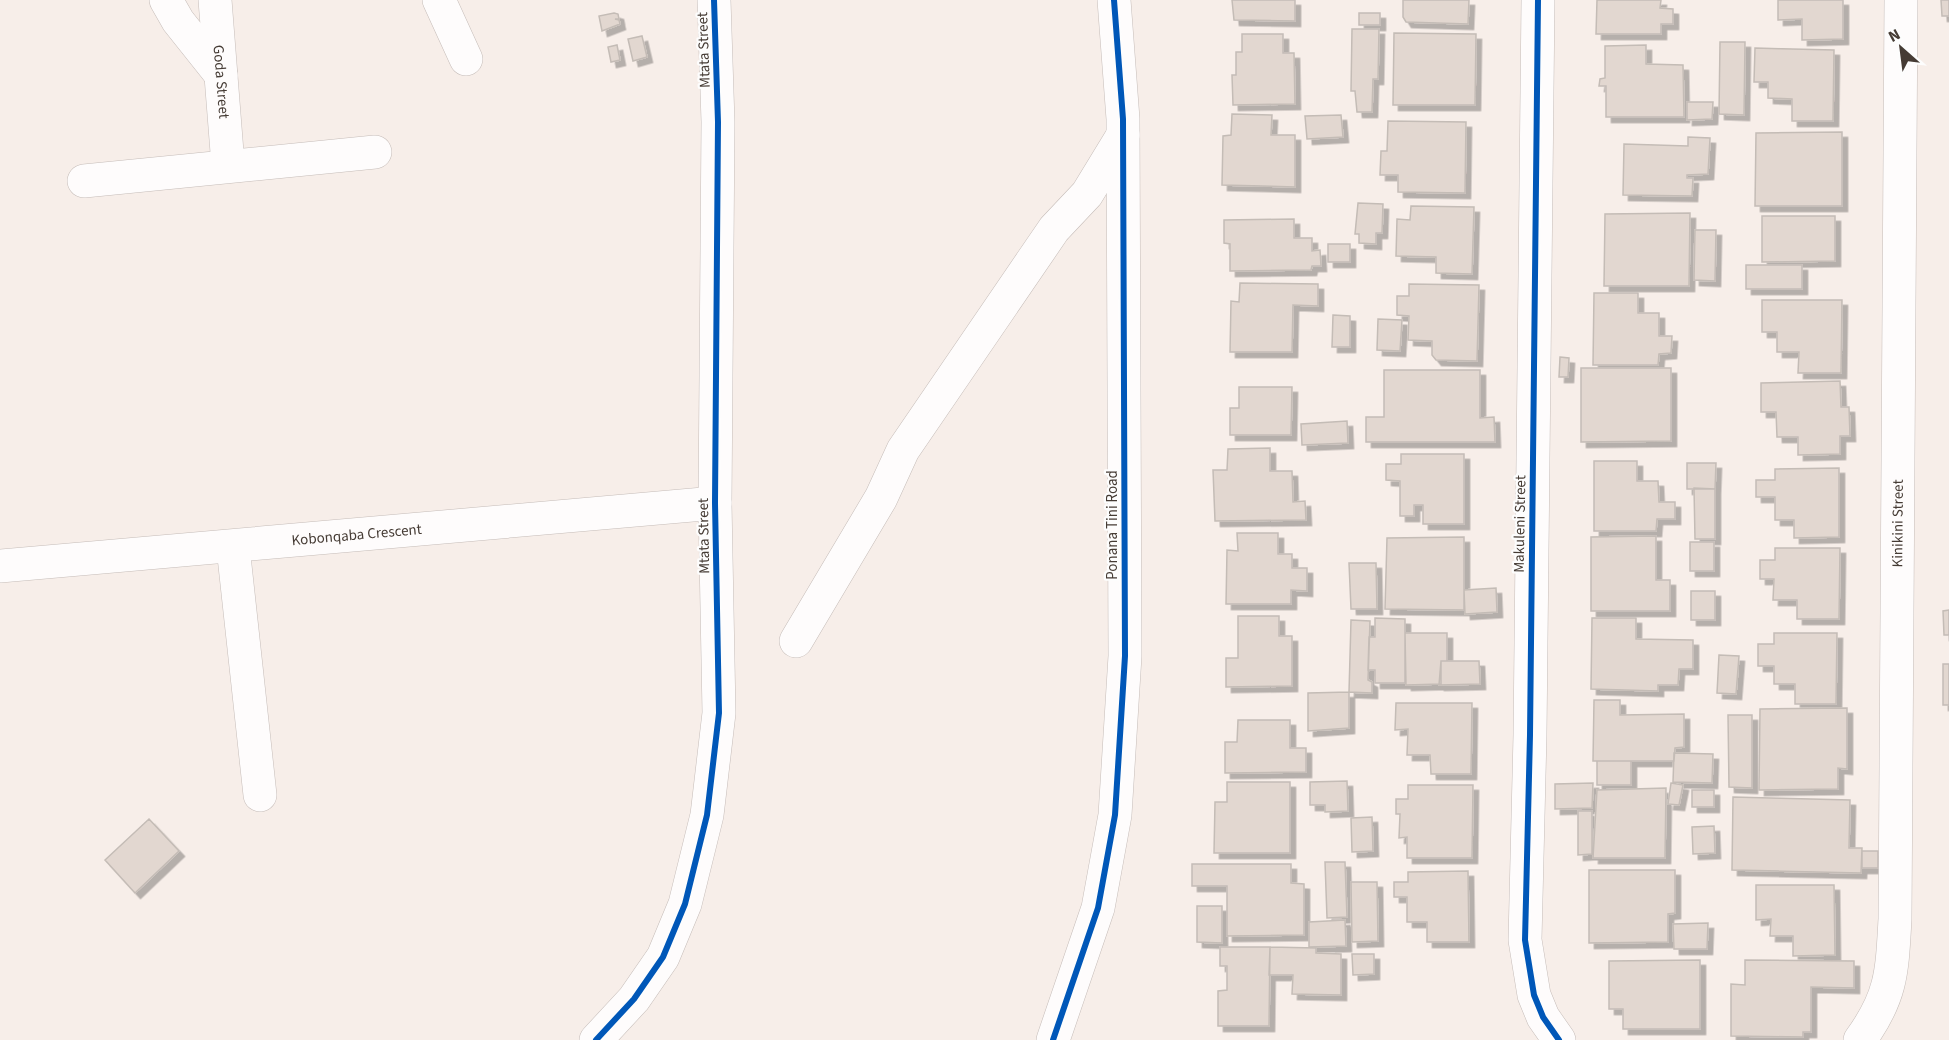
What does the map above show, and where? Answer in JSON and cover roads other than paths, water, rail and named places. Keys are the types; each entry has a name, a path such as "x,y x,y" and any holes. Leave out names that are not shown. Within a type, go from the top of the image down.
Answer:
{"street":[{"path":"166,0 178,21 221,75"},
{"name":"Goda Street","path":"215,0 228,165"},
{"path":"439,0 466,59"},
{"name":"Mtata Street","path":"596,1040 634,999 663,957 685,904 707,815 719,713 715,503 718,122 714,0"},
{"name":"Ponana Tini Road","path":"1053,1040 1098,908 1115,815 1125,656 1123,135 1114,0"},
{"name":"Makuleni Street","path":"1538,0 1530,735 1525,940 1534,994 1543,1017 1559,1040"},
{"name":"Kinikini Street","path":"1860,1040 1879,1014 1889,988 1895,919 1901,0"},
{"path":"796,641 881,498 903,450 1054,229 1087,194 1123,135"},
{"path":"84,181 375,152"},
{"name":"Kobonqaba Crescent","path":"0,566 715,503"},
{"path":"234,547 260,795"}]}
